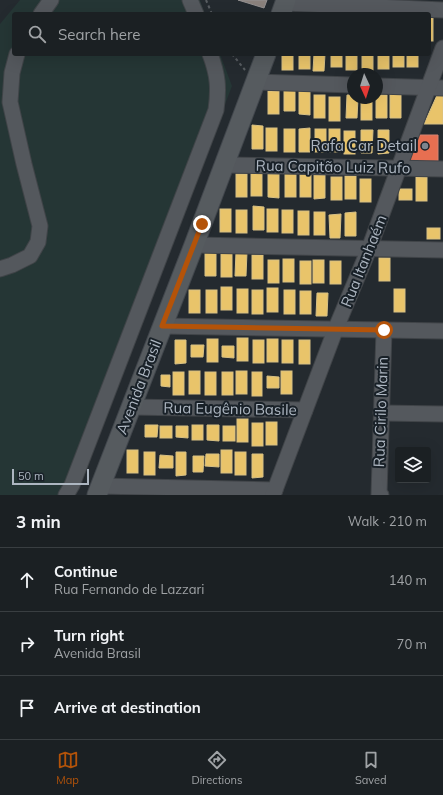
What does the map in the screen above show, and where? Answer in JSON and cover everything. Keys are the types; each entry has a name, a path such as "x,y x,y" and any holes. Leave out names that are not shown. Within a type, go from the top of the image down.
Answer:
{"main road":[{"name":"Avenida Brasil","path":"98,491 194,245 265,56"}],"street":[{"path":"42,12 51,0"},
{"path":"190,0 195,12"},
{"path":"284,6 392,3 443,10"},
{"name":"Rua Itanhaém","path":"274,493 336,328 369,248 398,168 436,88 443,48"},
{"path":"0,269 30,256 38,242 40,226 10,102 12,73 16,56"},
{"path":"66,495 72,485 216,110 218,90 215,67 211,56"},
{"path":"255,82 347,85"},
{"path":"383,86 436,88"},
{"name":"Rua Capitão Luiz Rufo","path":"224,165 443,169"},
{"path":"194,245 443,250"},
{"path":"162,326 443,331"},
{"name":"Rua Cirilo Marin","path":"380,495 384,330"},
{"name":"Rua Eugênio Basile","path":"131,407 305,410"},
{"path":"381,413 443,414"},
{"path":"98,491 274,493"}],"path":[{"path":"206,0 211,12"},
{"path":"234,56 255,82"}],"shaded area":[{"path":"20,0 200,0 204,12 12,12 12,56 221,56 232,86 76,495 0,495 0,24"}],"building: Homes":[{"path":"314,9 326,9 326,12 314,12"},
{"path":"431,18 433,18 433,41 431,41"},
{"path":"282,56 293,56 293,70 282,70"},
{"path":"299,56 310,56 310,69 299,69"},
{"path":"314,56 325,56 324,71 313,71"},
{"path":"331,56 342,56 342,67 331,67"},
{"path":"346,56 357,56 357,68 347,68 347,70"},
{"path":"362,56 373,56 373,68 362,68"},
{"path":"378,56 389,56 389,69 378,68"},
{"path":"393,56 404,56 404,67 393,67"},
{"path":"407,56 418,56 418,67 407,67"},
{"path":"284,87 295,88 295,111 284,111"},
{"path":"268,91 279,91 279,114 268,114"},
{"path":"299,91 310,91 310,115 299,114"},
{"path":"438,93 443,93 443,124 424,124"},
{"path":"390,94 401,95 401,118 390,118"},
{"path":"314,95 325,95 325,118 314,118"},
{"path":"347,95 347,104 358,104 357,118 346,118"},
{"path":"383,95 387,95 387,118 376,118 376,104 383,104"},
{"path":"329,97 340,97 340,121 329,121"},
{"path":"361,104 372,104 372,120 361,120"},
{"path":"252,125 263,126 263,149 252,149"},
{"path":"266,128 277,128 277,151 266,151"},
{"path":"310,128 310,152 299,152 299,129"},
{"path":"284,129 295,129 295,152 284,152"},
{"path":"315,129 326,129 326,152 315,152"},
{"path":"329,129 340,129 340,152 329,152"},
{"path":"361,130 373,130 372,153 361,153"},
{"path":"378,130 389,130 389,153 378,154"},
{"path":"344,131 355,131 355,154 344,154"},
{"path":"251,173 262,173 262,196 251,196"},
{"path":"285,173 296,173 296,197 285,197"},
{"path":"300,173 311,173 311,197 300,197"},
{"path":"236,174 247,174 247,197 236,197"},
{"path":"268,174 279,174 279,198 268,197"},
{"path":"314,175 325,175 325,198 314,199"},
{"path":"345,176 356,176 356,199 345,199"},
{"path":"331,177 342,177 342,200 331,200"},
{"path":"416,177 427,177 427,201 416,201"},
{"path":"360,179 371,179 371,202 360,202"},
{"path":"399,189 412,189 412,200 399,200"},
{"path":"253,206 264,207 264,230 253,230"},
{"path":"220,209 231,209 231,232 220,232"},
{"path":"267,209 278,209 278,232 267,232"},
{"path":"236,210 247,210 247,233 236,233"},
{"path":"282,210 293,210 293,233 282,233"},
{"path":"298,211 309,211 309,235 298,235"},
{"path":"314,212 325,212 325,235 314,235"},
{"path":"356,212 356,236 345,236 345,213"},
{"path":"341,214 340,238 330,238 329,215"},
{"path":"427,228 440,228 440,239 427,239"},
{"path":"205,252 216,253 216,276 205,276"},
{"path":"236,252 247,252 246,276 235,276"},
{"path":"221,253 232,253 232,277 221,277"},
{"path":"252,255 263,255 263,279 252,279"},
{"path":"379,258 390,258 390,281 379,281"},
{"path":"283,259 294,259 294,282 283,282"},
{"path":"268,260 279,260 279,283 268,283"},
{"path":"313,260 324,260 324,283 313,283"},
{"path":"300,261 311,261 311,284 300,284"},
{"path":"330,261 341,261 341,284 330,284"},
{"path":"221,287 232,287 232,310 221,310"},
{"path":"267,288 278,288 278,312 267,312"},
{"path":"237,289 248,289 248,313 237,313"},
{"path":"394,289 405,289 405,312 394,312"},
{"path":"189,290 200,290 200,313 189,313"},
{"path":"206,290 217,290 217,313 206,313"},
{"path":"252,290 263,290 263,314 252,314"},
{"path":"284,290 295,290 295,314 284,314"},
{"path":"300,291 311,291 311,314 300,314"},
{"path":"317,293 328,293 327,316 316,316"},
{"path":"237,338 248,338 248,361 237,361"},
{"path":"207,339 218,339 218,362 207,362"},
{"path":"267,339 278,339 278,362 267,362"},
{"path":"175,340 186,340 186,363 175,364"},
{"path":"253,340 264,340 264,363 253,363"},
{"path":"282,340 293,340 293,363 282,363"},
{"path":"299,340 310,340 310,364 299,364"},
{"path":"191,345 204,345 203,357 191,357"},
{"path":"222,346 234,346 234,358 222,357"},
{"path":"189,371 200,371 200,394 189,394"},
{"path":"236,371 247,371 247,394 236,394"},
{"path":"281,371 292,371 292,394 281,394"},
{"path":"173,372 184,372 184,395 173,395"},
{"path":"205,372 216,372 216,395 205,395"},
{"path":"222,372 233,372 233,395 222,395"},
{"path":"252,372 262,372 262,396 252,396"},
{"path":"161,375 170,375 170,387 161,386"},
{"path":"267,376 279,377 279,388 267,388"},
{"path":"237,419 248,419 248,442 237,442"},
{"path":"266,422 277,422 277,445 266,445"},
{"path":"252,423 263,423 263,446 252,446"},
{"path":"145,425 158,425 157,437 145,437"},
{"path":"192,425 203,425 203,440 192,440"},
{"path":"207,425 219,425 219,441 207,440"},
{"path":"160,426 172,426 172,438 160,438"},
{"path":"176,426 188,426 188,438 176,437"},
{"path":"223,426 235,426 235,441 223,441"},
{"path":"127,450 138,450 138,473 127,473"},
{"path":"221,450 232,450 232,473 221,473"},
{"path":"144,452 155,452 155,475 144,475"},
{"path":"176,452 186,452 186,475 176,476"},
{"path":"235,452 246,452 246,475 235,475"},
{"path":"206,454 219,454 219,467 205,466"},
{"path":"252,454 263,454 263,477 252,478"},
{"path":"160,455 173,456 173,468 159,468"},
{"path":"193,456 204,456 203,472 193,472"}],"building: Shops":[{"name":"Rafa Car Detail","path":"415,135 438,135 438,161 408,163"}],"building: Industry":[{"path":"238,0 267,0 264,8"}],"place":[{"name":"Rafa Car Detail","path":"425,146"}],"route":[{"path":"202,224 162,326 384,330"}]}
